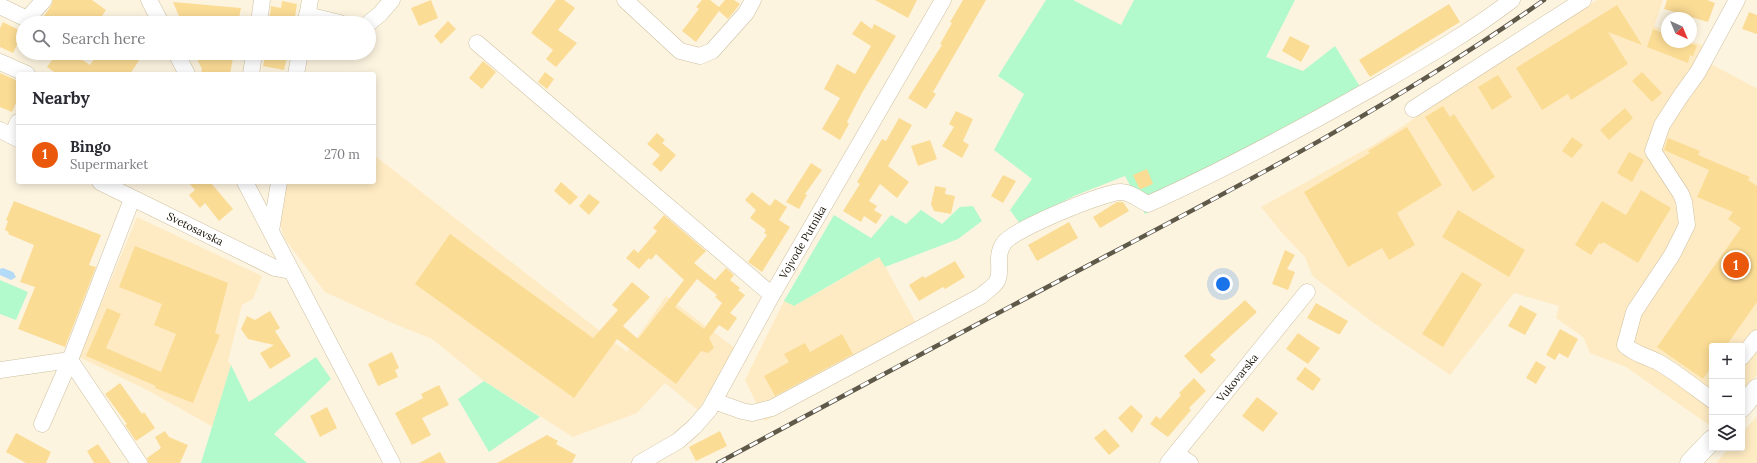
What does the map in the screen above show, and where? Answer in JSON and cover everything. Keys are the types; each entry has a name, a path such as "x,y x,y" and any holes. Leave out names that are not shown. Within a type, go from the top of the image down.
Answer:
{"main road":[{"path":"1745,403 1757,389"},
{"path":"1690,463 1709,443"}],"street":[{"path":"30,16 44,0"},
{"path":"149,0 157,16"},
{"path":"260,16 262,0"},
{"path":"376,17 392,0"},
{"path":"624,0 680,51 700,56 712,51 746,13 754,0"},
{"name":"Vojvode Putnika","path":"640,463 678,441 694,427 709,410 772,295 943,0"},
{"path":"714,401 742,411 752,412 772,408 981,296 996,283 999,278 998,253 1005,242 1013,236 1062,211 1109,193 1127,193 1148,204 1207,177 1336,109 1439,50 1512,0"},
{"path":"1413,110 1583,0"},
{"path":"1709,398 1663,366 1631,351 1625,345 1634,312 1672,255 1687,225 1684,202 1681,194 1653,151 1662,125 1698,72 1737,0"},
{"path":"0,6 21,16"},
{"path":"308,13 318,16"},
{"path":"477,43 772,295"},
{"path":"180,60 186,72"},
{"path":"251,72 253,60"},
{"path":"296,72 299,60"},
{"path":"0,62 22,72"},
{"name":"Svetosavska","path":"104,184 275,268 291,271"},
{"path":"245,184 392,463"},
{"path":"271,231 279,184"},
{"path":"42,424 70,360 132,199"},
{"name":"Vukovarska","path":"1172,459 1307,292"},
{"path":"1745,353 1757,338"},
{"path":"0,370 70,360"},
{"path":"70,360 139,463"},
{"path":"1172,459 1190,463"}],"shaded area":[{"path":"1597,0 1663,0 1654,26 1661,29 1661,48 1697,48 1697,43 1705,46 1711,64 1756,88 1757,87 1757,375 1745,389 1745,343 1709,343 1709,425 1626,367 1590,353 1583,337 1556,318 1559,306 1514,293 1450,375 1371,321 1315,278 1312,275 1305,257 1282,233 1261,207 1375,144"},
{"path":"376,157 627,352 666,296 736,349 698,410 665,383 637,413 573,437 484,381 432,339 397,325 325,292 284,238 280,223 287,184 376,184"},
{"path":"137,217 262,276 253,299 242,305 228,361 231,365 213,427 147,390 79,357"},
{"path":"880,257 922,334 765,421 745,380 784,301 794,306"},
{"path":"1757,416 1757,463 1716,463 1726,451 1745,451 1745,430"}],"green space":[{"path":"1046,0 1073,0 1121,25 1134,0 1295,0 1266,57 1303,71 1335,46 1367,98 1145,214 1125,176 1074,196 1020,224 1010,210 1032,179 994,150 1024,94 998,76"},
{"path":"973,206 982,221 958,239 885,267 879,257 794,306 784,301 834,215 871,238 891,215 906,224 921,210 942,224 960,207"},
{"path":"0,280 28,292 16,320 0,314"},
{"path":"316,357 331,379 274,434 307,463 201,463 231,365 249,402"},
{"path":"484,381 540,417 489,452 458,399"}],"water":[{"path":"3,268 13,272 16,277 11,280 0,275 0,269"}],"building":[{"path":"53,0 92,0 106,10 102,16 44,16 51,6"},
{"path":"431,0 438,18 419,26 411,8"},
{"path":"556,0 564,0 575,8 558,30 577,43 556,67 546,59 553,50 531,33"},
{"path":"702,0 710,0 719,7 725,0 734,0 740,4 728,19 719,11 696,42 682,31 699,9 696,7"},
{"path":"875,0 917,0 908,18"},
{"path":"963,0 986,0 933,92 936,94 926,109 908,98 942,45 940,44 952,23 950,22"},
{"path":"1667,0 1707,0 1715,3 1708,22 1697,19 1697,12 1674,12 1664,9"},
{"path":"282,1 297,4 295,16 270,16 271,6 281,8"},
{"path":"173,2 241,8 239,16 179,16"},
{"path":"1449,4 1460,22 1370,77 1359,60"},
{"path":"1617,5 1642,45 1608,32 1628,64 1571,100 1568,94 1542,110 1516,68"},
{"path":"1749,12 1757,15 1757,34 1742,29"},
{"path":"448,21 456,29 441,44 434,36"},
{"path":"861,21 872,29 874,24 896,36 862,93 847,122 849,124 840,140 822,129 840,98 824,89 837,64 855,74 871,46 852,34"},
{"path":"3,22 16,28 16,47 13,53 0,47 0,28"},
{"path":"1653,29 1661,32 1661,48 1696,48 1693,56 1690,55 1688,63 1647,47"},
{"path":"1290,36 1310,46 1301,62 1282,51"},
{"path":"52,60 82,60 90,65 93,60 139,60 131,72 54,72 47,67"},
{"path":"198,60 233,60 230,72 201,72 202,69"},
{"path":"264,60 286,60 284,70 263,66"},
{"path":"483,61 496,72 482,89 469,78"},
{"path":"545,72 554,79 547,89 538,82"},
{"path":"1642,72 1662,93 1652,102 1632,81"},
{"path":"0,73 16,80 16,103 12,112 0,107"},
{"path":"1498,75 1512,97 1492,110 1478,87"},
{"path":"1443,106 1450,117 1454,114 1495,177 1473,192 1425,117"},
{"path":"1625,108 1633,118 1609,140 1600,130"},
{"path":"956,111 973,119 963,141 969,145 962,158 942,146 954,127 949,124"},
{"path":"899,118 912,125 888,166 909,182 897,198 880,184 869,201 877,206 874,210 882,215 876,224 864,216 861,222 843,211 860,184 857,182 882,139 886,141"},
{"path":"1407,127 1442,185 1397,213 1415,245 1389,260 1382,248 1348,267 1304,192 1370,153 1368,151"},
{"path":"657,133 665,140 662,143 676,155 661,172 652,164 660,155 647,144"},
{"path":"1572,137 1583,145 1572,158 1562,151"},
{"path":"1668,138 1700,151 1698,155 1750,177 1748,180 1757,186 1757,302 1728,343 1709,343 1709,370 1703,379 1657,347 1741,228 1728,219 1733,212 1697,197 1709,170 1664,150"},
{"path":"930,140 937,159 918,166 911,146"},
{"path":"1629,152 1644,160 1632,182 1617,173"},
{"path":"811,163 822,170 805,194 807,195 799,209 786,202"},
{"path":"1147,169 1153,184 1141,189 1139,188 1133,175"},
{"path":"1003,175 1016,181 1003,203 991,196"},
{"path":"561,182 578,197 570,205 554,191"},
{"path":"190,184 212,184 233,209 219,221 205,203 200,208 189,195 195,190"},
{"path":"935,186 946,188 945,194 955,196 951,214 934,211 931,204"},
{"path":"1641,190 1671,208 1638,263 1603,242 1602,244 1599,243 1591,255 1575,245 1602,201 1626,215"},
{"path":"752,192 770,206 775,199 787,207 779,220 790,227 762,272 748,262 767,235 764,233 766,230 750,218 756,210 745,200"},
{"path":"589,194 600,202 589,215 579,206"},
{"path":"14,201 101,235 89,265 96,267 65,347 18,329 35,287 20,282 34,245 8,234 9,232 5,230 8,221 6,220"},
{"path":"1117,202 1123,202 1129,211 1100,228 1093,217"},
{"path":"1458,210 1525,250 1509,277 1442,237"},
{"path":"664,215 706,251 694,263 715,280 726,268 734,275 730,280 740,288 738,290 745,295 730,313 737,318 728,331 719,325 709,338 714,348 708,353 701,351 676,384 617,339 574,398 415,284 450,234 593,338 618,310 612,305 632,282 650,297 623,326 638,339 684,280 656,254 651,260 649,258 639,269 626,258 634,249 638,253 657,231 653,228","holes":["697,279 717,295 715,297 722,303 704,329 675,307"]},
{"path":"1069,222 1078,238 1037,261 1028,245"},
{"path":"135,246 228,283 215,333 220,335 193,403 155,388 156,386 86,356 107,308 121,314 106,348 161,372 176,334 154,325 162,304 119,287"},
{"path":"1285,250 1295,255 1287,269 1295,272 1288,290 1272,284"},
{"path":"955,261 965,277 945,289 943,287 919,301 909,285 923,276 925,278"},
{"path":"1462,272 1482,284 1443,347 1422,334"},
{"path":"1245,300 1257,312 1210,355 1216,360 1201,374 1184,356"},
{"path":"1316,303 1348,321 1340,334 1307,318"},
{"path":"1520,305 1537,314 1525,335 1508,326"},
{"path":"270,311 280,328 275,331 291,356 270,369 260,353 274,345 248,339 241,329 247,316 255,320"},
{"path":"1560,329 1578,339 1568,358 1559,353 1555,360 1546,355"},
{"path":"1298,333 1320,348 1308,364 1286,349"},
{"path":"842,334 853,354 775,396 764,376 789,362 784,354 805,343 810,352"},
{"path":"392,352 399,368 395,370 398,377 378,386 368,364"},
{"path":"1536,361 1546,367 1536,384 1526,378"},
{"path":"1305,367 1321,379 1313,391 1296,379"},
{"path":"1194,378 1206,391 1189,408 1191,410 1168,437 1150,424 1156,416 1160,419 1181,395 1179,393"},
{"path":"120,383 142,414 144,412 155,428 136,441 125,425 127,424 105,394"},
{"path":"439,385 449,405 422,418 431,435 412,445 395,413 423,398 421,394"},
{"path":"1257,397 1278,413 1263,432 1242,416"},
{"path":"1131,405 1143,416 1132,433 1118,418"},
{"path":"327,407 337,428 320,437 310,416"},
{"path":"1105,429 1120,446 1109,455 1094,438"},
{"path":"165,431 169,437 188,445 180,463 148,463 147,458 161,448 155,437"},
{"path":"720,431 727,446 696,461 689,447"},
{"path":"16,433 51,452 46,463 26,463 6,452"},
{"path":"547,435 558,441 556,444 576,455 572,463 497,463"},
{"path":"98,444 111,463 94,463 87,451"},
{"path":"440,452 446,463 419,463"}],"railway":[{"path":"718,463 1273,167 1384,104 1491,36 1544,0"}],"place":[{"name":"Bingo","path":"1736,265"}]}
